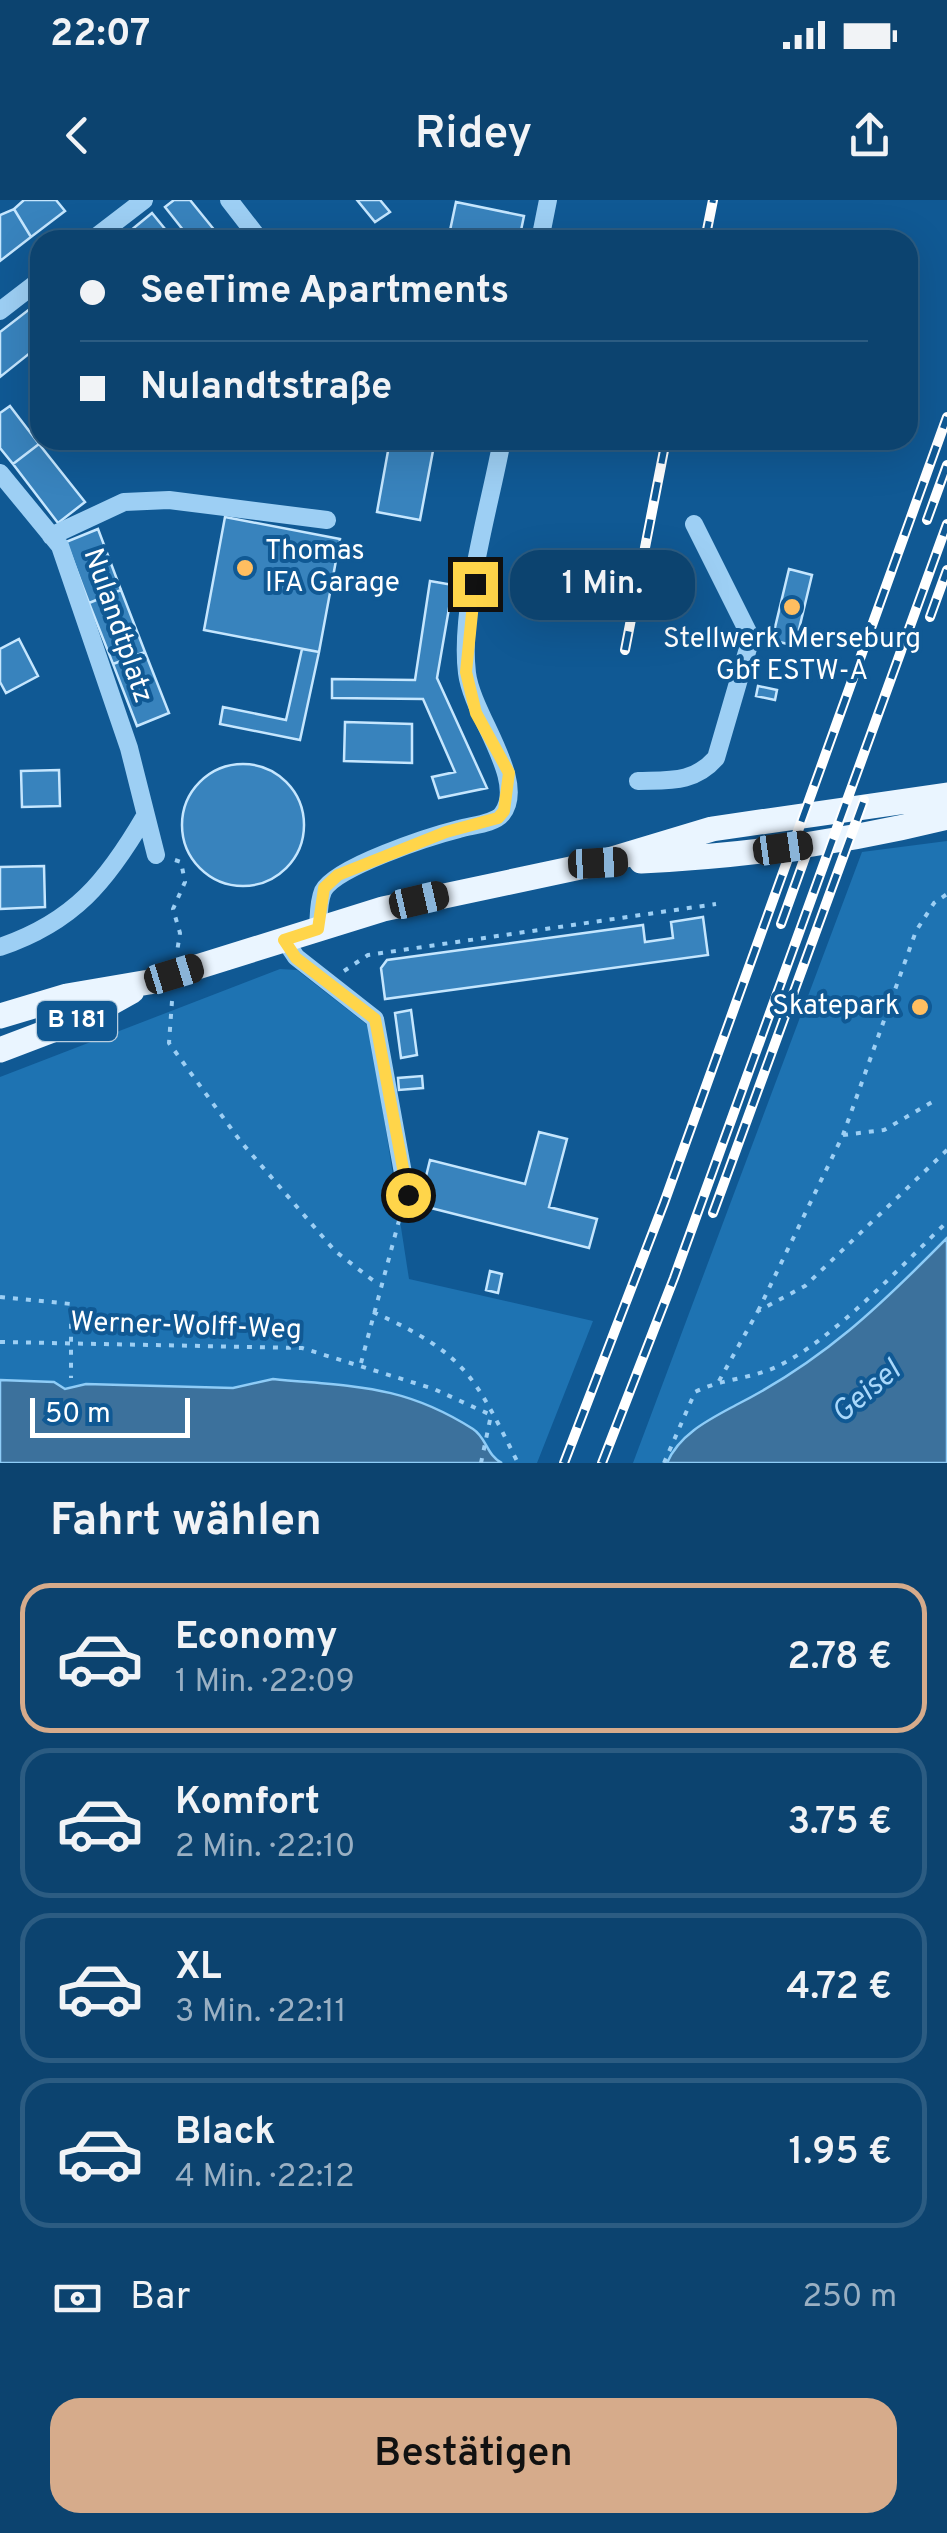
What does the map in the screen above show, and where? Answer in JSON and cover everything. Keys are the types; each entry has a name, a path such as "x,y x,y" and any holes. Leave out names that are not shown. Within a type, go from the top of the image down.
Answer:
{"main road":[{"name":"B 181","path":"0,1016 67,996 162,978 383,908 598,863 712,829 947,795"},
{"name":"B 181","path":"598,863 718,857 881,833 947,817"},
{"name":"B 181","path":"0,1050 84,1018 162,978"}],"street":[{"path":"105,230 144,200"},
{"path":"228,200 252,230"},
{"path":"542,230 548,200"},
{"path":"0,311 30,288"},
{"path":"318,929 324,888 338,875 446,832 498,818 504,811 509,773 476,713 466,672 468,620 500,450"},
{"name":"Nulandtplatz","path":"0,473 60,546 130,748 156,855"},
{"path":"51,536 124,502 169,500 327,520"},
{"path":"638,781 686,780 703,773 716,758 751,638 694,524"},
{"path":"0,947 26,938 73,911 112,872 145,816"},
{"path":"284,940 296,958 375,1019 408,1195"}],"path":[{"path":"156,855 181,862 185,882 173,909 180,932 162,978 168,1043 240,1142 334,1251 379,1285"},
{"path":"719,1380 758,1311 842,1135 916,931 934,903 947,894"},
{"path":"330,983 368,955 716,904"},
{"path":"842,1135 884,1130 934,1101"},
{"path":"758,1311 804,1286 947,1150"},
{"path":"362,1363 379,1285 408,1195"},
{"path":"664,1463 688,1400 719,1380 777,1367 882,1284 947,1222"},
{"path":"0,1297 68,1301 71,1378"},
{"path":"373,1312 433,1340 458,1359 484,1392 491,1414 518,1463"},
{"name":"Werner-Wolff-Weg","path":"0,1342 302,1348 362,1363 491,1414"},
{"path":"481,1463 491,1414"}],"shaded area":[{"path":"947,841 947,1238 877,1308 827,1349 699,1426 680,1442 667,1463 633,1463 862,852"},
{"path":"280,969 297,970 370,1027 409,1279 593,1321 537,1463 489,1463 273,1379 233,1388 86,1384 65,1389 53,1382 0,1380 0,1077"}],"water":[{"name":"Geisel","path":"947,1238 947,1463 667,1463 696,1428 823,1351 898,1287"},
{"path":"273,1379 353,1386 423,1403 473,1429 502,1463 0,1463 0,1380 54,1382 65,1389 86,1384 233,1388"}],"building":[{"path":"24,200 56,200 65,211 40,230 30,230 30,235 14,209"},
{"path":"174,200 190,200 214,230 183,230 165,207"},
{"path":"357,200 380,200 390,212 375,222"},
{"path":"456,202 524,216 521,230 450,230"},
{"path":"14,209 30,238 0,261 0,215"},
{"path":"152,213 166,230 131,230"},
{"path":"30,309 30,353 0,377 0,332"},
{"path":"10,406 30,432 31,450 13,464 0,448 0,413"},
{"path":"31,450 44,450 85,502 58,523 13,464"},
{"path":"388,450 433,450 420,520 377,512"},
{"path":"225,517 340,539 319,652 204,630"},
{"path":"98,529 121,590 89,603 66,542"},
{"name":"Stellwerk Merseburg Gbf ESTW-A","path":"789,569 812,575 795,646 772,640"},
{"path":"430,581 453,585 437,678 487,788 439,798 432,777 455,772 423,699 332,698 332,679 415,680"},
{"path":"121,590 145,652 113,664 89,603"},
{"path":"19,639 38,676 6,693 0,682 0,649"},
{"path":"302,649 319,652 300,740 220,724 223,707 286,720"},
{"path":"145,652 169,713 137,726 113,664"},
{"path":"758,686 777,690 775,700 756,696"},
{"path":"345,722 412,724 412,763 344,761"},
{"path":"243,764 266,768 286,782 300,802 304,825 300,848 286,868 266,882 243,886 220,882 200,868 186,848 182,825 186,802 200,782 220,768"},
{"path":"59,770 60,806 22,807 21,771"},
{"path":"44,866 45,907 0,909 0,867"},
{"path":"703,917 708,955 385,999 381,968 387,960 643,925 645,942 673,938 671,922"},
{"path":"411,1010 417,1055 401,1058 395,1013"},
{"path":"422,1076 423,1088 399,1090 398,1078"},
{"path":"539,1132 567,1139 549,1207 597,1219 589,1248 419,1205 430,1160 525,1184"},
{"path":"490,1271 502,1274 498,1293 486,1290"}],"railway":[{"path":"707,230 713,200"},
{"path":"564,1463 664,1203 947,417"},
{"path":"625,650 664,450"},
{"path":"927,520 947,465"},
{"path":"602,1463 674,1278 947,524"},
{"path":"930,617 947,570"},
{"path":"713,1213 864,800"},
{"path":"781,924 808,849"}],"place":[{"name":"Thomas IFA Garage","path":"245,568"},
{"name":"Stellwerk Merseburg Gbf ESTW-A","path":"792,607"},
{"name":"Skatepark","path":"920,1007"}],"route":[{"path":"408,1195 375,1019 296,958 284,940 318,929 324,888 338,875 446,832 498,818 504,811 510,789 509,773 476,713 466,672 468,620 475,584"}]}
